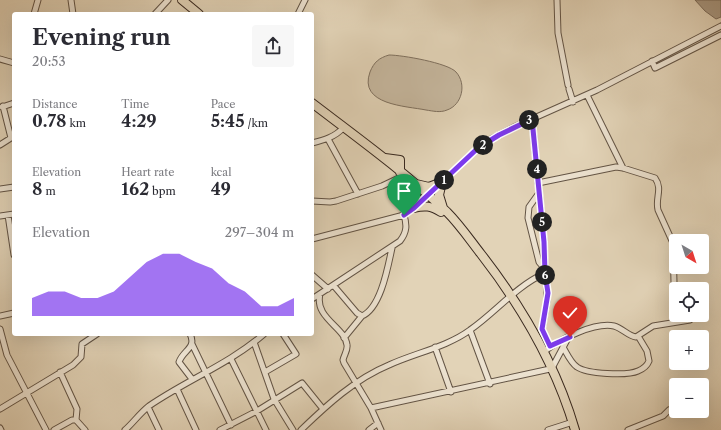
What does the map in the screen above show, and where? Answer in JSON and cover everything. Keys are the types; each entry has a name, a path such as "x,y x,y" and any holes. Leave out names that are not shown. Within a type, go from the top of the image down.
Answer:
{"highway":[{"path":"182,0 197,12"},
{"path":"314,106 382,157 400,174"},
{"path":"345,129 361,145 413,184 472,240 511,294 547,348 552,368 574,426"},
{"path":"413,184 429,187 442,182"},
{"path":"442,182 439,195 442,211"},
{"path":"413,184 416,196 414,208 430,206 442,211"}],"street":[{"path":"35,12 38,0"},
{"path":"71,0 73,12"},
{"path":"157,12 168,0"},
{"path":"299,12 305,0"},
{"path":"557,0 558,33 568,87 573,102"},
{"path":"314,238 404,215 414,208 487,141 532,119 573,102 721,26"},
{"path":"652,61 655,68 721,35"},
{"path":"0,59 12,62"},
{"path":"587,95 623,168"},
{"path":"0,145 11,138 2,107 12,104"},
{"path":"532,119 544,242 547,301 542,329 547,348 587,330 604,325 620,328 632,336 638,336 653,326 678,322"},
{"path":"314,142 328,139 345,129"},
{"path":"328,139 358,194"},
{"path":"538,183 610,168 623,168 653,176 658,181 659,186 656,204 670,234"},
{"path":"314,201 333,202 382,186 400,174"},
{"path":"0,189 12,187"},
{"path":"539,192 529,207 528,218 539,262 545,271"},
{"path":"0,216 12,214"},
{"path":"8,215 12,236"},
{"path":"314,298 392,248 404,236 406,228 404,215"},
{"path":"344,338 362,316 367,314 376,303 392,248"},
{"path":"301,430 357,382 387,365 458,338 470,330 511,294 545,271"},
{"path":"674,274 674,282"},
{"path":"314,277 328,289"},
{"path":"334,286 357,313 362,316"},
{"path":"320,294 319,301 324,315 344,338 347,349 343,360 357,382 381,430"},
{"path":"0,316 12,313"},
{"path":"0,329 1,339 7,355 46,430"},
{"path":"470,330 490,384"},
{"path":"0,409 78,360 81,357 82,344 94,336"},
{"path":"191,336 193,341 192,344 229,427"},
{"path":"125,430 148,407 192,380 231,359 262,336"},
{"path":"265,372 296,354 284,336"},
{"path":"563,347 573,364 582,369 624,374 633,373 644,368 649,361 647,351 638,336"},
{"path":"371,408 490,384 552,368 568,338"},
{"path":"254,342 274,399 293,430"},
{"path":"192,344 181,357 179,362 192,380"},
{"path":"435,347 451,392"},
{"path":"231,359 266,430"},
{"path":"60,372 78,409 76,420 84,430"},
{"path":"220,430 229,427 302,383 324,409"},
{"path":"177,389 196,430"},
{"path":"148,407 159,430"},
{"path":"628,430 663,416 669,410"},
{"path":"54,430 72,420 76,420"},
{"path":"368,430 378,424"},
{"path":"548,430 574,426"}],"shaded area":[{"path":"695,0 721,0 721,17 716,19 705,11"},
{"path":"389,55 404,56 435,63 456,72 462,88 456,104 447,110 436,112 396,105 377,97 371,91 368,83 370,72 377,61"}],"route":[{"path":"404,215 414,208 487,141 532,119 548,293 542,329 550,346 570,337"}]}
